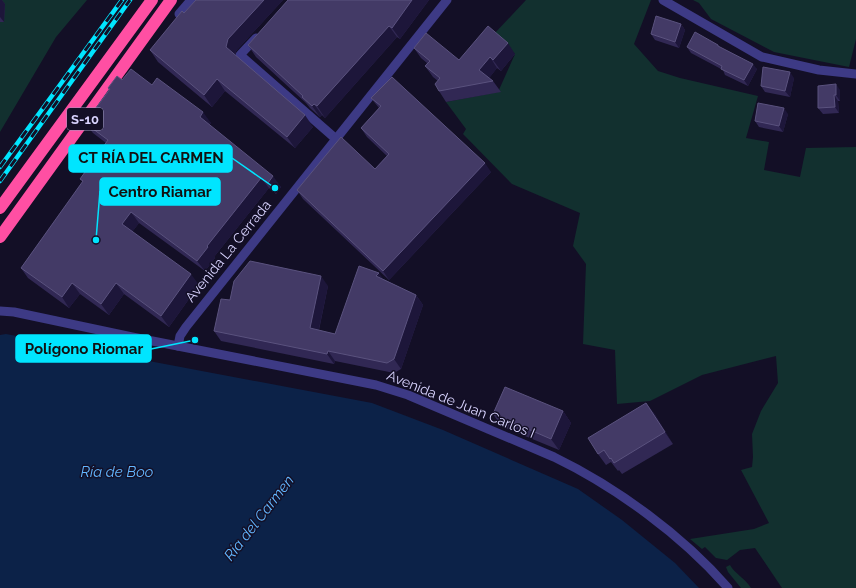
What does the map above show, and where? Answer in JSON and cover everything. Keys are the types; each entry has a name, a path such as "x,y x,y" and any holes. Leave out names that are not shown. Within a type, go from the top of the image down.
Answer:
{"highway":[{"name":"S-10","path":"0,208 152,0"},
{"name":"S-10","path":"0,237 171,0"}],"street":[{"path":"179,14 191,0"},
{"name":"Avenida La Cerrada","path":"178,346 180,336 186,327 447,0"},
{"path":"663,0 762,57 819,70 856,74"},
{"path":"261,33 240,55 336,139"},
{"name":"Avenida de Juan Carlos I","path":"0,311 14,312 376,385 408,396 554,457 608,486 664,527 700,558 728,588"}],"green space":[{"path":"0,0 87,0 56,37 0,132"},
{"path":"526,0 651,0 634,44 658,71 680,78 758,96 746,138 769,142 764,170 800,177 806,148 856,147 856,588 782,588 755,548 740,550 727,560 716,558 705,547 702,549 690,539 754,529 769,523 741,470 752,467 752,434 761,411 778,383 776,356 702,375 650,401 617,404 615,350 583,344 586,264 573,246 580,213 512,184 463,134 466,129 446,102 498,92 515,54 494,34"},
{"path":"693,0 856,0 856,39 849,67 774,52 711,19 699,3"},
{"path":"730,565 751,588 741,588 728,572 726,567"}],"water":[{"name":"Ría de Boo","path":"6,334 372,403 443,430 578,489 622,520 675,563 699,588 0,588 0,335"}],"building":[{"path":"196,0 264,0 228,39 226,47 305,115 287,137 217,79 204,95 150,50 182,11 184,13"},
{"path":"288,0 412,0 392,28 389,26 317,106 314,104 312,106 248,45"},
{"path":"656,16 681,24 675,42 651,34"},
{"path":"488,26 508,43 493,60 490,57 479,70 493,81 439,91 435,84 440,78 425,66 430,61 414,48 426,33 459,60"},
{"path":"695,32 753,64 744,80 721,69 722,66 687,47"},
{"path":"763,67 790,72 785,91 761,86"},
{"path":"131,69 152,85 157,78 203,112 200,117 273,176 268,183 261,178 207,246 208,247 197,261 131,212 122,224 191,274 161,316 116,283 101,304 72,283 62,297 21,268 83,181 80,179 108,140 85,123 110,89 108,88 117,76 122,80"},
{"path":"392,77 485,163 383,271 297,190 341,137 375,169 389,154 361,128 381,106 371,98"},
{"path":"836,84 836,95 834,95 835,107 818,108 818,86"},
{"path":"758,103 784,108 779,126 755,121"},
{"path":"250,261 321,276 310,328 335,334 359,266 379,273 376,276 416,295 394,359 387,363 328,351 327,354 214,331 221,299 230,300 234,281"},
{"path":"505,387 563,411 551,439 493,414"},
{"path":"646,403 665,432 614,463 604,450 598,454 588,438"}],"railway":[{"path":"0,167 122,0"},
{"path":"0,181 130,0"}],"place":[{"name":"CT RÍA DEL CARMEN","path":"275,188"},
{"name":"Centro Riamar","path":"96,240"},
{"name":"Polígono Riomar","path":"195,340"}],"water label":[{"name":"Ría del Carmen","path":"259,518"}]}
